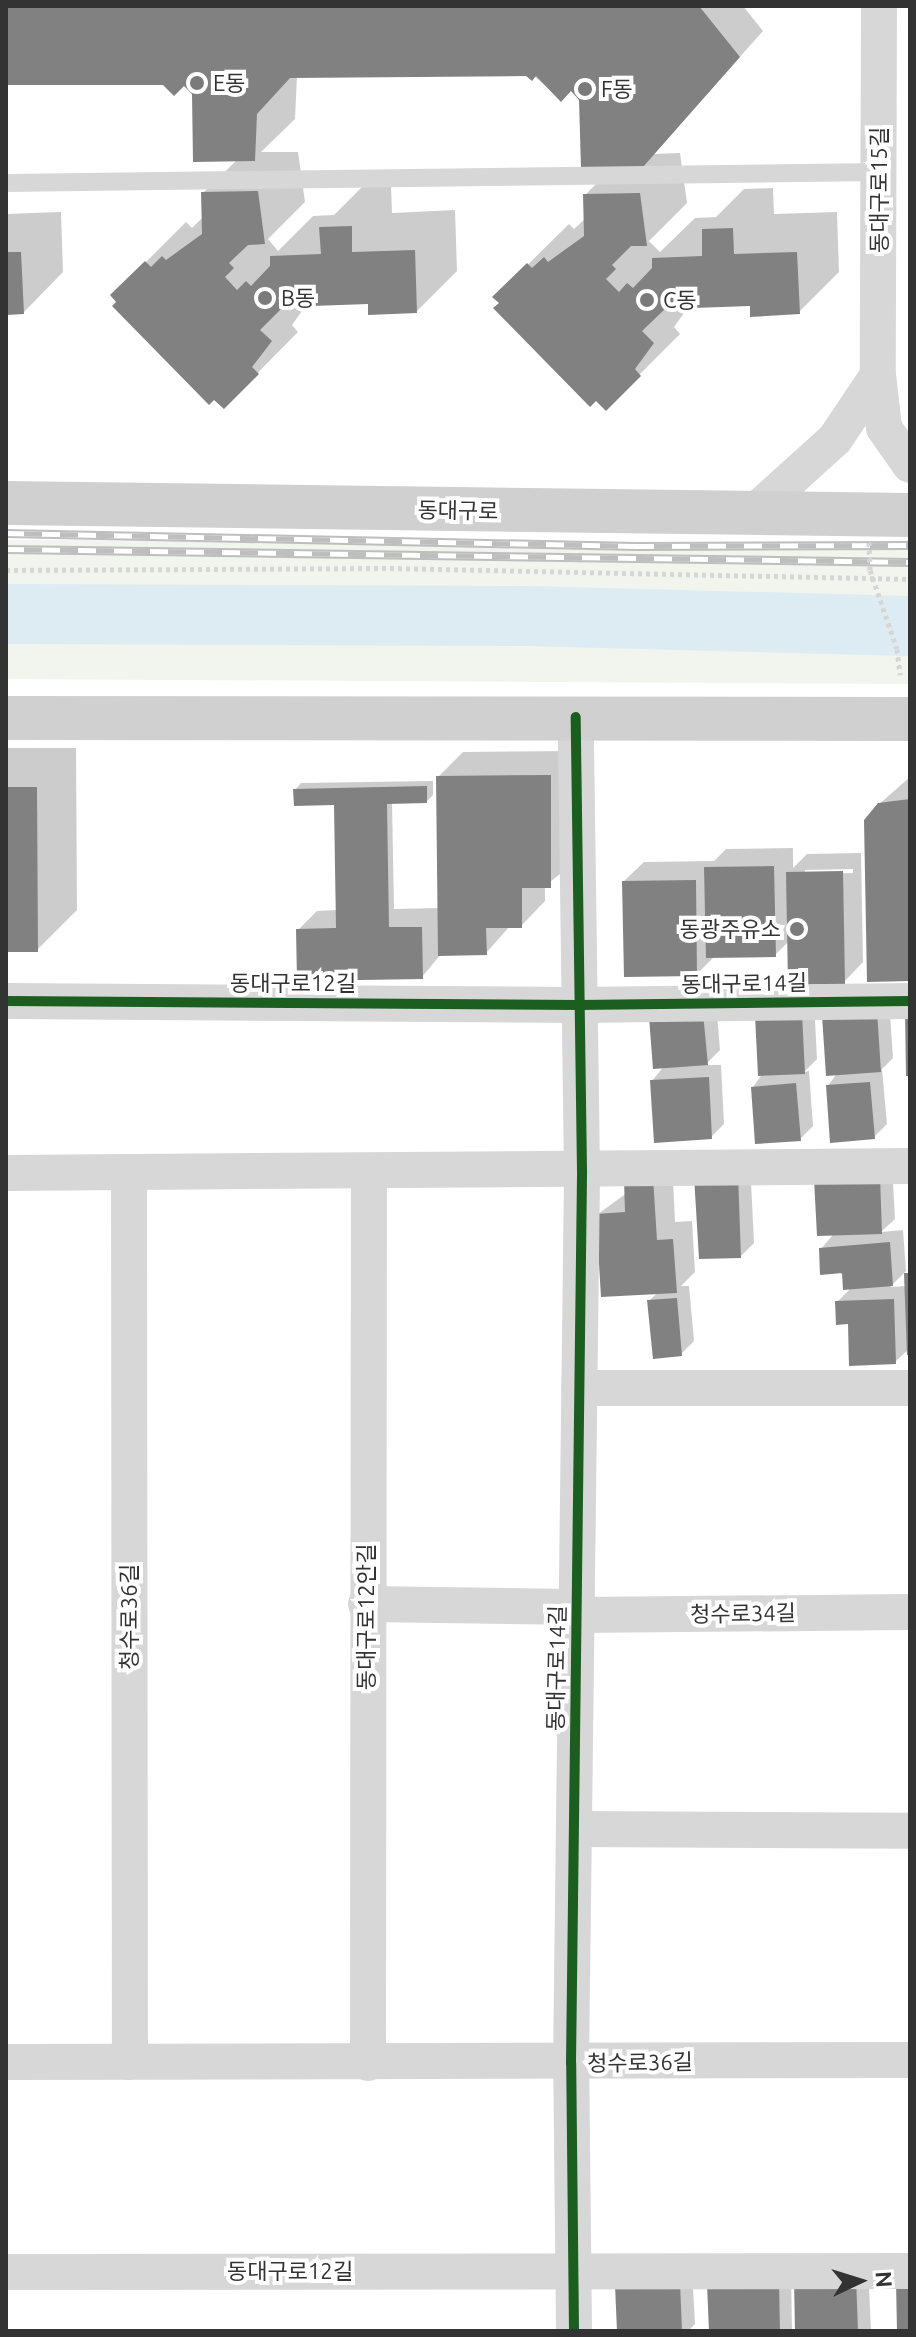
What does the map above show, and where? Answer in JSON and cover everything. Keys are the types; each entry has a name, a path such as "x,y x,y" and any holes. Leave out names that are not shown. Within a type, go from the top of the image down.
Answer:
{"main road":[{"name":"동대구로","path":"6,503 910,515"},
{"path":"6,718 910,719"}],"street":[{"name":"동대구로15길","path":"879,6 878,375 884,428 910,465"},
{"path":"751,515 835,439 878,375"},
{"name":"동대구로14길","path":"574,2331 571,2063 582,1171 576,717"},
{"name":"동대구로12길","path":"6,1001 579,1005"},
{"name":"동대구로14길","path":"579,1005 910,1001"},
{"path":"6,1173 582,1171 910,1166"},
{"name":"동대구로12안길","path":"368,2063 366,1604 369,1171"},
{"name":"청수로36길","path":"129,1172 130,2062"},
{"path":"579,1388 910,1388"},
{"name":"동대구로14길","path":"366,1604 577,1611"},
{"name":"청수로34길","path":"577,1611 910,1612"},
{"path":"574,1829 910,1831"},
{"name":"청수로36길","path":"6,2062 910,2060"},
{"path":"574,2271 910,2271"},
{"name":"동대구로12길","path":"6,2272 574,2271"}],"lane":[{"path":"6,183 879,172"}],"path":[{"path":"869,542 870,570 897,649 900,675"},
{"path":"6,570 390,568 910,579"}],"shaded area":[{"path":"6,540 910,543 910,684 6,679"}],"building":[{"path":"6,6 699,6 740,57 643,167 581,168 579,100 571,91 561,102 536,76 532,81 526,76 290,78 257,114 255,161 193,162 192,94 184,86 174,96 163,85 6,85"},
{"name":"B동","path":"258,191 265,244 248,245 229,263 234,268 225,277 237,290 246,281 251,286 270,266 270,256 321,254 319,227 352,226 352,252 415,250 417,313 368,315 368,304 283,307 260,330 272,341 252,367 259,374 224,409 214,400 209,405 112,306 116,302 110,295 145,261 151,267 162,256 166,260 202,234 201,192"},
{"name":"C동","path":"640,193 647,246 631,246 612,265 616,269 606,279 619,292 627,283 633,288 652,268 652,258 702,256 702,229 733,228 734,254 797,252 800,314 750,317 750,306 665,309 642,331 654,343 635,369 641,376 606,411 596,401 590,407 493,308 499,303 492,297 527,263 532,268 544,257 548,262 584,236 583,194"},
{"path":"6,252 21,252 24,314 6,315"},
{"path":"551,775 551,888 522,888 522,928 486,928 487,955 438,956 436,776"},
{"path":"427,786 427,803 387,804 389,927 422,927 423,979 297,981 296,929 336,928 334,805 294,806 293,789"},
{"path":"6,787 37,787 38,952 6,952"},
{"path":"910,799 910,981 867,982 864,820 878,803"},
{"path":"774,866 776,957 706,958 704,867"},
{"path":"843,871 845,984 788,985 786,872"},
{"path":"696,880 697,976 624,977 622,881"},
{"path":"877,1011 881,1072 826,1076 822,1015"},
{"path":"910,1011 910,1076 906,1076 905,1012"},
{"path":"703,1013 708,1065 653,1069 649,1017"},
{"path":"802,1013 805,1074 758,1076 755,1015"},
{"path":"709,1077 712,1139 654,1143 650,1080"},
{"path":"870,1082 875,1139 830,1143 826,1085"},
{"path":"796,1083 801,1141 755,1144 751,1087"},
{"path":"738,1174 741,1258 699,1259 694,1176"},
{"path":"880,1176 882,1234 817,1236 814,1179"},
{"path":"653,1178 657,1240 673,1239 677,1293 601,1297 596,1214 625,1212 624,1180"},
{"path":"890,1242 893,1286 843,1290 842,1273 820,1275 819,1248"},
{"path":"904,1273 910,1273 910,1355 907,1355"},
{"path":"677,1298 682,1356 653,1359 647,1300"},
{"path":"894,1299 896,1364 849,1366 848,1324 836,1325 835,1301"},
{"path":"856,2277 858,2331 795,2331 794,2279"},
{"path":"896,2280 910,2280 910,2331 897,2331"},
{"path":"680,2282 682,2331 617,2331 615,2285"},
{"path":"779,2282 780,2331 709,2331 707,2284"}],"waterway":[{"path":"6,614 528,616 910,626"}],"railway":[{"path":"6,533 636,546 910,545"},
{"path":"6,549 910,562"}],"cycle path":[{"path":"574,2331 571,2063 582,1171 576,717"},
{"path":"6,1001 579,1005 910,1001"}],"place":[{"name":"E동","path":"197,83"},
{"name":"F동","path":"585,89"},
{"name":"B동","path":"265,298"},
{"name":"C동","path":"647,300"},
{"name":"동광주유소","path":"797,929"}]}
